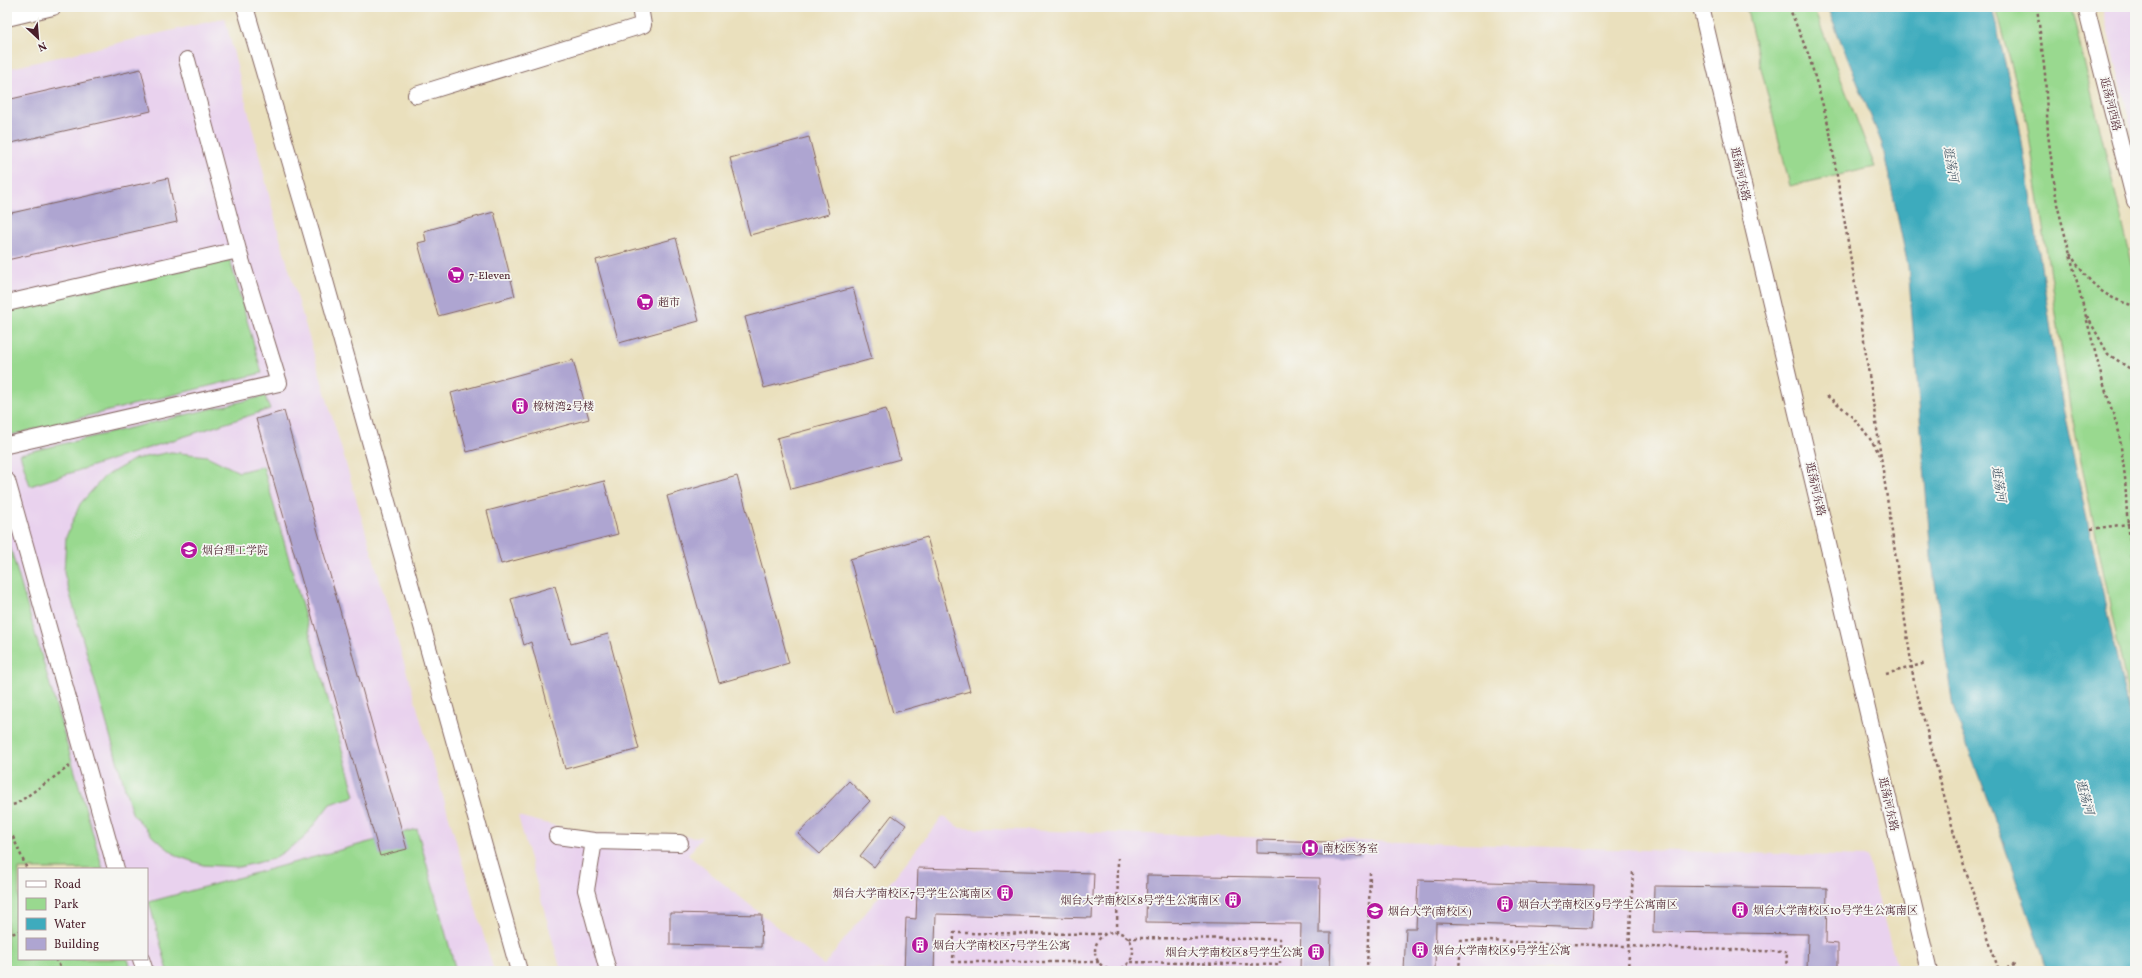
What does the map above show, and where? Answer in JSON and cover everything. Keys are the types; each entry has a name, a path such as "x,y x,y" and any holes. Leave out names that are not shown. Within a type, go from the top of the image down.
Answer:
{"street":[{"path":"7,18 53,7"},
{"path":"245,7 316,249 519,971"},
{"path":"416,96 643,25 640,7"},
{"name":"逛荡河东路","path":"1701,7 1929,971"},
{"name":"逛荡河西路","path":"2086,7 2135,201"},
{"path":"7,444 278,383 238,250 187,60"},
{"path":"7,303 238,250"},
{"path":"7,481 116,868"},
{"path":"557,836 594,841 680,843"},
{"path":"594,841 586,890 608,971"},
{"path":"141,960 144,971"}],"path":[{"path":"1789,7 1809,56 1829,127 1849,245 1914,682 1958,848 2000,971 2016,964"},
{"path":"2037,7 2045,74 2048,134 2055,189 2069,251 2102,379 2119,432 2135,582"},
{"path":"2069,251 2087,279 2106,296 2135,306"},
{"path":"2084,310 2096,336 2108,354 2121,365 2135,372"},
{"path":"1827,396 1846,409 1869,434 1881,457"},
{"path":"2092,529 2135,524"},
{"path":"1886,674 1926,663"},
{"path":"7,806 16,804 73,764"},
{"path":"7,836 12,838 27,868"},
{"path":"1117,932 1118,858"},
{"path":"1628,971 1633,871"},
{"path":"1366,971 1370,873"},
{"path":"7,936 18,931"},
{"path":"1099,962 953,962 954,933 1105,934 1117,932 1128,938 1280,939 1280,965 1130,962 1120,969 1113,970 1106,968 1099,962 1095,952 1096,944 1105,934"},
{"path":"1128,938 1133,946 1133,953 1130,962"},
{"path":"1460,971 1461,940 1786,952 1786,971"},
{"path":"56,960 62,971"}],"shaded area":[{"path":"2102,7 2135,7 2135,144"},
{"name":"烟台理工学院","path":"225,18 278,231 494,971 7,971 7,69"},
{"name":"烟台大学(南校区)","path":"518,816 583,833 702,837 688,855 824,965 943,816 960,828 1867,857 1898,971 561,971"}],"green space":[{"path":"1746,7 1813,7 1875,167 1790,186"},
{"path":"1996,7 2071,7 2135,276 2135,729 2070,406 2027,123"},
{"path":"230,260 262,373 7,436 7,308"},
{"path":"265,396 270,409 30,486 20,454"},
{"path":"171,452 207,456 239,472 263,466 355,796 330,804 303,839 273,859 239,867 203,865 177,856 153,837 132,813 64,573 66,537 80,504 104,477 135,459"},
{"path":"7,536 103,868 18,868 18,960 128,960 132,971 7,971"},
{"path":"417,829 456,971 168,971 149,902"}],"water":[{"name":"逛荡河","path":"1827,7 1992,7 2019,123 2063,408 2135,742 2135,971 2048,971 2002,839 1953,707 1931,555 1908,266 1882,144"}],"building":[{"path":"141,69 151,111 7,144 7,100"},
{"path":"809,137 829,214 750,235 730,158"},
{"path":"168,178 177,222 7,260 7,214"},
{"path":"494,212 515,296 438,316 418,243 426,241 424,231"},
{"path":"676,238 699,321 619,343 596,260"},
{"path":"853,288 872,359 764,388 745,317"},
{"name":"橡树湾2号楼","path":"573,360 589,419 467,452 451,393"},
{"path":"886,409 900,459 791,489 777,438"},
{"path":"284,411 407,849 380,856 256,419"},
{"path":"737,476 789,663 719,683 667,496"},
{"path":"604,481 618,534 501,564 487,511"},
{"path":"927,537 970,691 893,713 850,559"},
{"path":"555,586 571,644 608,634 639,749 565,769 531,642 524,645 511,599"},
{"path":"849,781 870,801 820,854 798,834"},
{"path":"892,815 906,825 874,867 860,856"},
{"name":"南校医务室","path":"1257,840 1362,843 1362,856 1257,853"},
{"name":"烟台大学南校区7号学生公寓南区","path":"918,868 1094,873 1092,918 936,914 934,971 904,971 906,918 916,919"},
{"name":"烟台大学南校区8号学生公寓南区","path":"1147,875 1320,878 1319,933 1331,933 1330,971 1300,971 1301,924 1146,922"},
{"name":"烟台大学南校区9号学生公寓南区","path":"1418,880 1594,885 1592,928 1436,923 1435,971 1404,971 1406,928 1416,928"},
{"name":"烟台大学南校区10号学生公寓南区","path":"1654,886 1827,888 1826,943 1838,944 1838,971 1807,971 1808,934 1653,932"},
{"path":"670,913 762,915 761,947 670,945"}],"place":[{"name":"7-Eleven","path":"456,275"},
{"name":"超市","path":"645,302"},
{"name":"橡树湾2号楼","path":"520,406"},
{"name":"烟台理工学院","path":"189,550"},
{"name":"南校医务室","path":"1310,848"},
{"name":"烟台大学南校区7号学生公寓南区","path":"1005,893"},
{"name":"烟台大学南校区8号学生公寓南区","path":"1233,900"},
{"name":"烟台大学南校区9号学生公寓南区","path":"1505,904"},
{"name":"烟台大学南校区10号学生公寓南区","path":"1740,910"},
{"name":"烟台大学(南校区)","path":"1375,911"},
{"name":"烟台大学南校区7号学生公寓","path":"920,945"},
{"name":"烟台大学南校区9号学生公寓","path":"1420,950"},
{"name":"烟台大学南校区8号学生公寓","path":"1316,952"}]}
